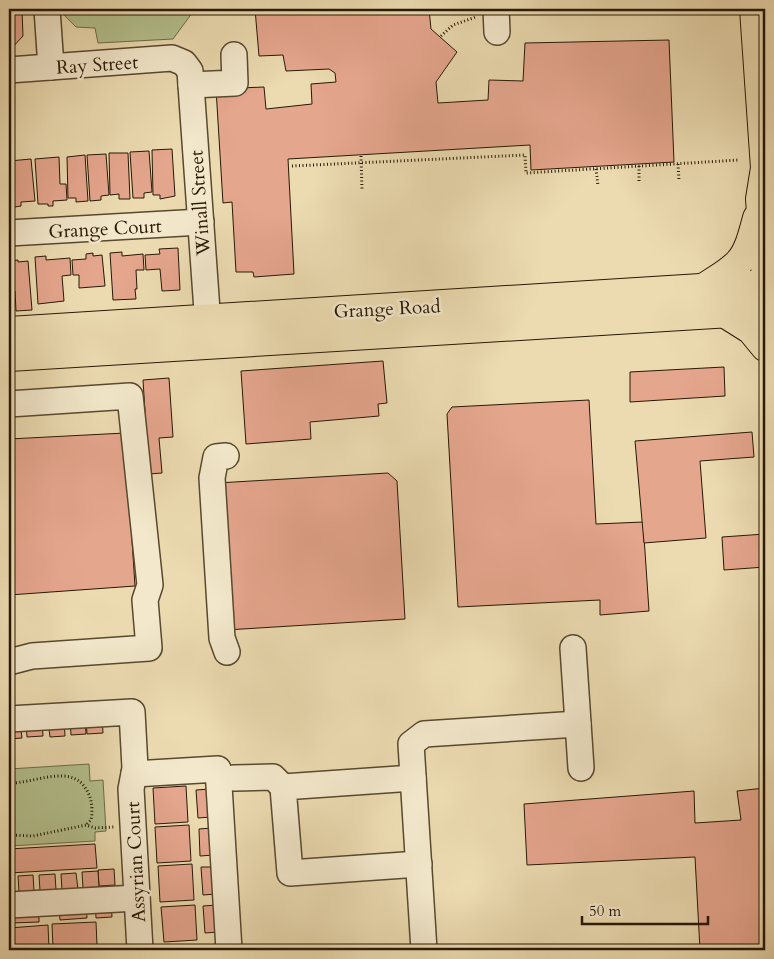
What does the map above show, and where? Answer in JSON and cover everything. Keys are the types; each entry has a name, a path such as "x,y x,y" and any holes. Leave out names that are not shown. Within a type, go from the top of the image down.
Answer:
{"main road":[{"path":"754,9 765,168 760,199 765,268"},
{"path":"701,289 726,274 740,262 748,246 760,210"},
{"name":"Grange Road","path":"9,357 409,307 765,284"},
{"path":"409,307 418,332"},
{"path":"390,334 409,307"},
{"name":"Grange Road","path":"9,331 390,334 765,311"},
{"path":"724,313 751,330 765,347"}],"street":[{"path":"47,9 51,67"},
{"name":"Ray Street","path":"9,70 172,58 188,74 235,83 234,55"},
{"name":"Winall Street","path":"188,74 201,222 208,332"},
{"name":"Grange Court","path":"9,233 201,222"},
{"path":"9,404 130,396 150,585 145,600 149,648 32,656 9,662"},
{"path":"226,456 216,457 212,478 222,638 227,652"},
{"path":"573,648 580,768"},
{"name":"Assyrian Court","path":"9,719 132,712 135,768 131,789 140,950"},
{"path":"424,950 411,744 424,734 578,724"},
{"name":"Assyrian Court","path":"134,774 226,774 273,777 283,787"},
{"path":"226,774 229,950"},
{"path":"413,778 283,787 290,873 418,864"},
{"path":"9,905 137,898"}],"path":[{"path":"441,36 452,25 481,15 497,19"},
{"path":"292,166 525,155 526,173 739,160"},
{"path":"361,156 362,190"},
{"path":"678,164 679,180"},
{"path":"639,166 639,183"},
{"path":"596,169 598,186"},
{"path":"9,783 35,781 66,775 76,778 84,784 89,793 91,804 91,820 86,824 33,836 9,835"},
{"path":"86,824 95,828 120,827"}],"green space":[{"path":"64,9 195,9 173,39 98,43 95,28 76,27 65,16"},
{"path":"89,764 90,781 103,780 106,831 95,832 95,841 9,846 9,769"}],"building":[{"path":"9,9 22,9 23,36 9,51"},
{"path":"255,9 429,9 431,29 457,52 436,82 438,103 488,100 489,80 523,81 525,43 669,40 674,162 531,170 530,145 288,159 294,274 254,277 253,272 236,272 232,202 223,203 216,89 264,87 266,109 312,104 311,84 336,82 335,73 329,69 286,71 283,55 259,56"},
{"path":"172,149 175,196 160,199 160,195 153,195 152,150"},
{"path":"149,151 152,192 144,193 144,198 133,198 130,152"},
{"path":"109,153 128,153 130,199 119,199 119,194 110,195"},
{"path":"106,154 109,195 101,196 101,200 90,201 87,155"},
{"path":"85,155 88,201 76,202 76,198 68,198 67,157"},
{"path":"59,157 60,184 66,184 67,200 53,201 53,206 38,204 35,159"},
{"path":"31,159 35,201 21,202 21,206 9,208 9,161"},
{"path":"178,248 180,290 162,291 160,269 146,270 145,255 160,254 159,249"},
{"path":"122,252 122,256 143,254 144,270 136,270 136,299 113,300 110,253"},
{"path":"93,253 93,256 102,255 105,286 79,288 79,275 73,275 72,260 86,259 86,254"},
{"path":"46,256 46,260 70,258 71,275 62,276 64,301 38,304 35,257"},
{"path":"18,260 18,262 28,261 32,310 16,311 15,291 9,292 9,263 10,261"},
{"path":"383,361 387,403 378,404 379,416 310,422 311,439 246,444 241,371"},
{"path":"724,367 725,396 630,402 630,372"},
{"path":"169,378 173,437 159,438 162,473 149,474 143,380"},
{"path":"589,400 596,524 643,522 649,611 600,615 600,600 458,607 447,414 452,407"},
{"path":"752,432 754,457 700,461 706,538 644,543 635,441"},
{"path":"125,433 135,586 9,595 9,439"},
{"path":"388,473 397,481 405,619 226,630 217,483"},
{"path":"765,534 765,567 724,570 722,537"},
{"path":"102,717 103,733 87,734 86,718"},
{"path":"85,718 86,734 71,735 70,719"},
{"path":"42,720 43,736 27,737 26,721"},
{"path":"48,720 64,720 65,736 50,737"},
{"path":"20,722 22,738 9,739 9,723"},
{"path":"186,786 188,822 155,824 153,788"},
{"path":"765,788 765,950 700,950 695,857 527,865 524,804 694,791 695,823 741,820 737,791"},
{"path":"210,789 211,817 198,818 196,790"},
{"path":"189,825 191,861 157,863 155,827"},
{"path":"212,828 214,855 200,856 199,829"},
{"path":"95,844 97,868 9,873 9,849"},
{"path":"192,864 194,900 160,902 158,866"},
{"path":"201,867 215,867 216,894 203,895"},
{"path":"114,869 115,885 99,886 98,870"},
{"path":"98,871 99,887 83,888 82,872"},
{"path":"76,873 78,889 62,890 61,874"},
{"path":"55,874 56,890 40,891 39,875"},
{"path":"33,875 34,891 19,892 18,876"},
{"path":"9,877 13,877 14,893 9,893"},
{"path":"111,901 112,917 96,918 95,902"},
{"path":"86,904 87,918 60,920 59,906"},
{"path":"195,905 197,940 164,942 161,907"},
{"path":"217,905 219,932 205,933 203,906"},
{"path":"39,908 39,922 12,923 12,909"},
{"path":"96,922 97,945 53,948 52,924"},
{"path":"48,925 49,948 9,950 9,928"}]}
